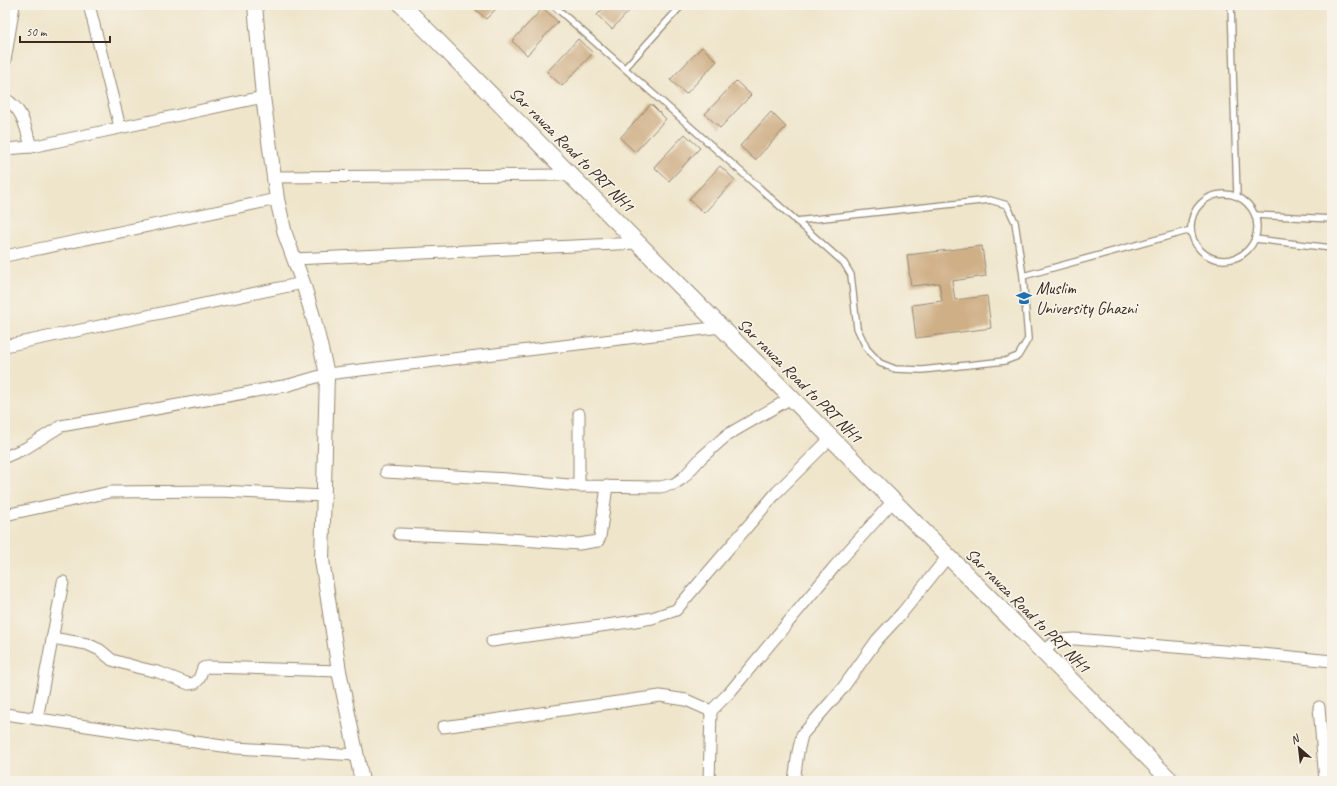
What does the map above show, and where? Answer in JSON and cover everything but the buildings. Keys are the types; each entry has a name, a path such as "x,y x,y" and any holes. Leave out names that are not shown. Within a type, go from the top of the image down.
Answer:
{"main road":[{"name":"Sar rawza Road to PRT NH1","path":"402,5 1171,781"}],"street":[{"path":"5,61 8,22 14,5"},
{"path":"89,5 120,127"},
{"path":"255,5 263,97 277,198 285,234 303,283 314,320 327,374 322,560 339,671 362,781"},
{"path":"5,149 31,147 263,97"},
{"path":"5,99 11,102 19,111 31,147"},
{"path":"274,177 570,175"},
{"path":"5,256 277,198"},
{"path":"294,259 638,243"},
{"path":"5,346 303,283"},
{"path":"5,457 26,448 61,426 289,384 327,374 721,327"},
{"path":"386,472 507,479 579,486 660,487 674,484 683,478 702,457 727,435 791,398"},
{"path":"578,414 579,486"},
{"path":"492,641 652,618 676,610 777,492 831,438"},
{"path":"399,534 494,538 579,544 594,542 598,541 600,537 606,486"},
{"path":"5,514 110,492 219,491 324,496"},
{"path":"709,781 711,711 730,692 893,501"},
{"path":"794,781 802,735 842,689 877,640 948,556"},
{"path":"37,719 63,582"},
{"path":"52,638 87,644 100,650 112,660 158,672 189,684 199,679 203,668 208,667 339,671"},
{"path":"1043,652 1051,644 1059,640 1075,640 1253,653 1332,661"},
{"path":"443,727 660,696 686,700 711,711"},
{"path":"1319,707 1325,781"},
{"path":"5,714 236,748 357,755"}],"lane":[{"path":"554,5 796,221 844,263 851,275 857,328 867,348 880,363 895,370 922,370 1005,361 1018,356 1028,339 1023,276 1015,222 1007,205 990,200 796,221"},
{"path":"625,68 682,5"},
{"path":"1231,5 1237,196"},
{"path":"1225,193 1237,196 1245,200 1252,208 1255,215 1257,229 1255,239 1249,248 1241,255 1231,259 1220,260 1210,257 1201,250 1194,241 1191,230 1192,218 1197,208 1205,200 1214,195 1225,193"},
{"path":"1255,215 1332,219"},
{"path":"1023,276 1191,230"},
{"path":"1255,239 1332,248"}],"place":[{"name":"Muslim University Ghazni","path":"1024,298"}]}
